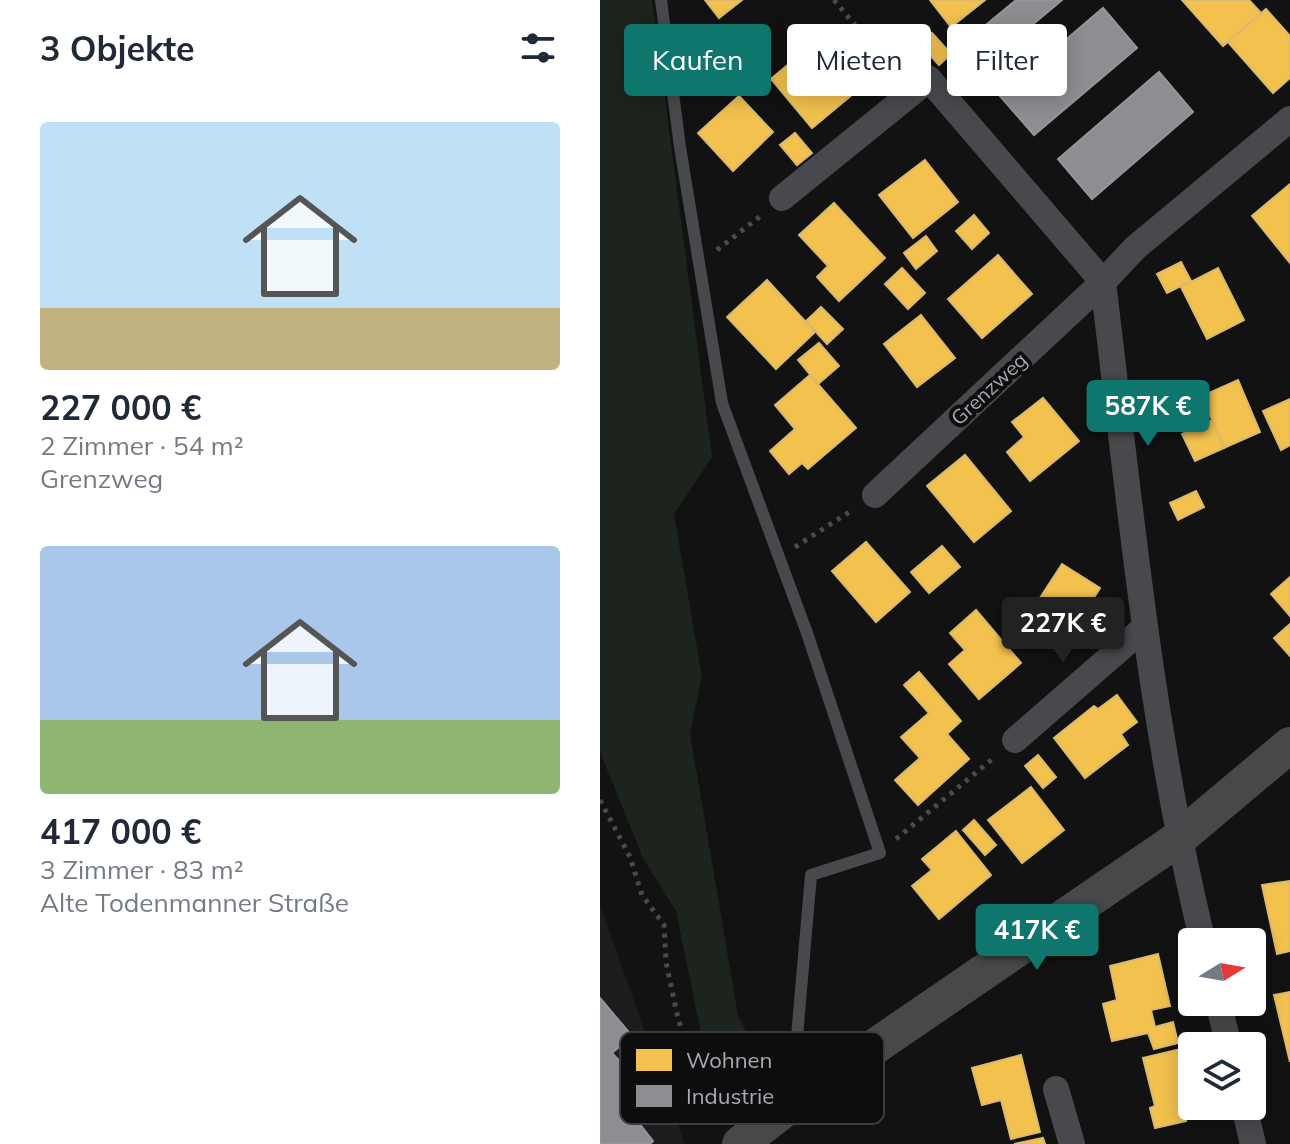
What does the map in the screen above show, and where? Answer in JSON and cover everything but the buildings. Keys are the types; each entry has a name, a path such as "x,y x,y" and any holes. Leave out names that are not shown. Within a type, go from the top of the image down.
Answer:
{"street":[{"path":"931,81 1103,282 1145,627 1178,839 1200,928"},
{"path":"782,198 908,96"},
{"name":"Grenzweg","path":"875,495 1103,282 1135,248 1290,119"},
{"path":"1015,740 1145,627"},
{"path":"884,1040 1178,839 1290,745"},
{"path":"1056,1089 1072,1144"},
{"path":"1247,1120 1253,1144"},
{"path":"732,1140 758,1124"}],"lane":[{"path":"661,0 722,403 779,558 880,853 811,875 797,1032"}],"path":[{"path":"699,264 782,198"},
{"path":"779,558 875,495"},
{"path":"880,853 1015,740"},
{"path":"600,800 630,857 642,895 664,925 666,962 682,1032"},
{"path":"714,1124 732,1140"}],"shaded area":[{"path":"600,0 652,0 655,24 624,24 624,96 665,96 712,457 674,514 702,676 690,733 738,1016 747,1032 701,1032 676,911 643,858 600,752"},
{"path":"600,905 645,1032 620,1032 620,1124 678,1124 685,1144 600,1144"}]}
